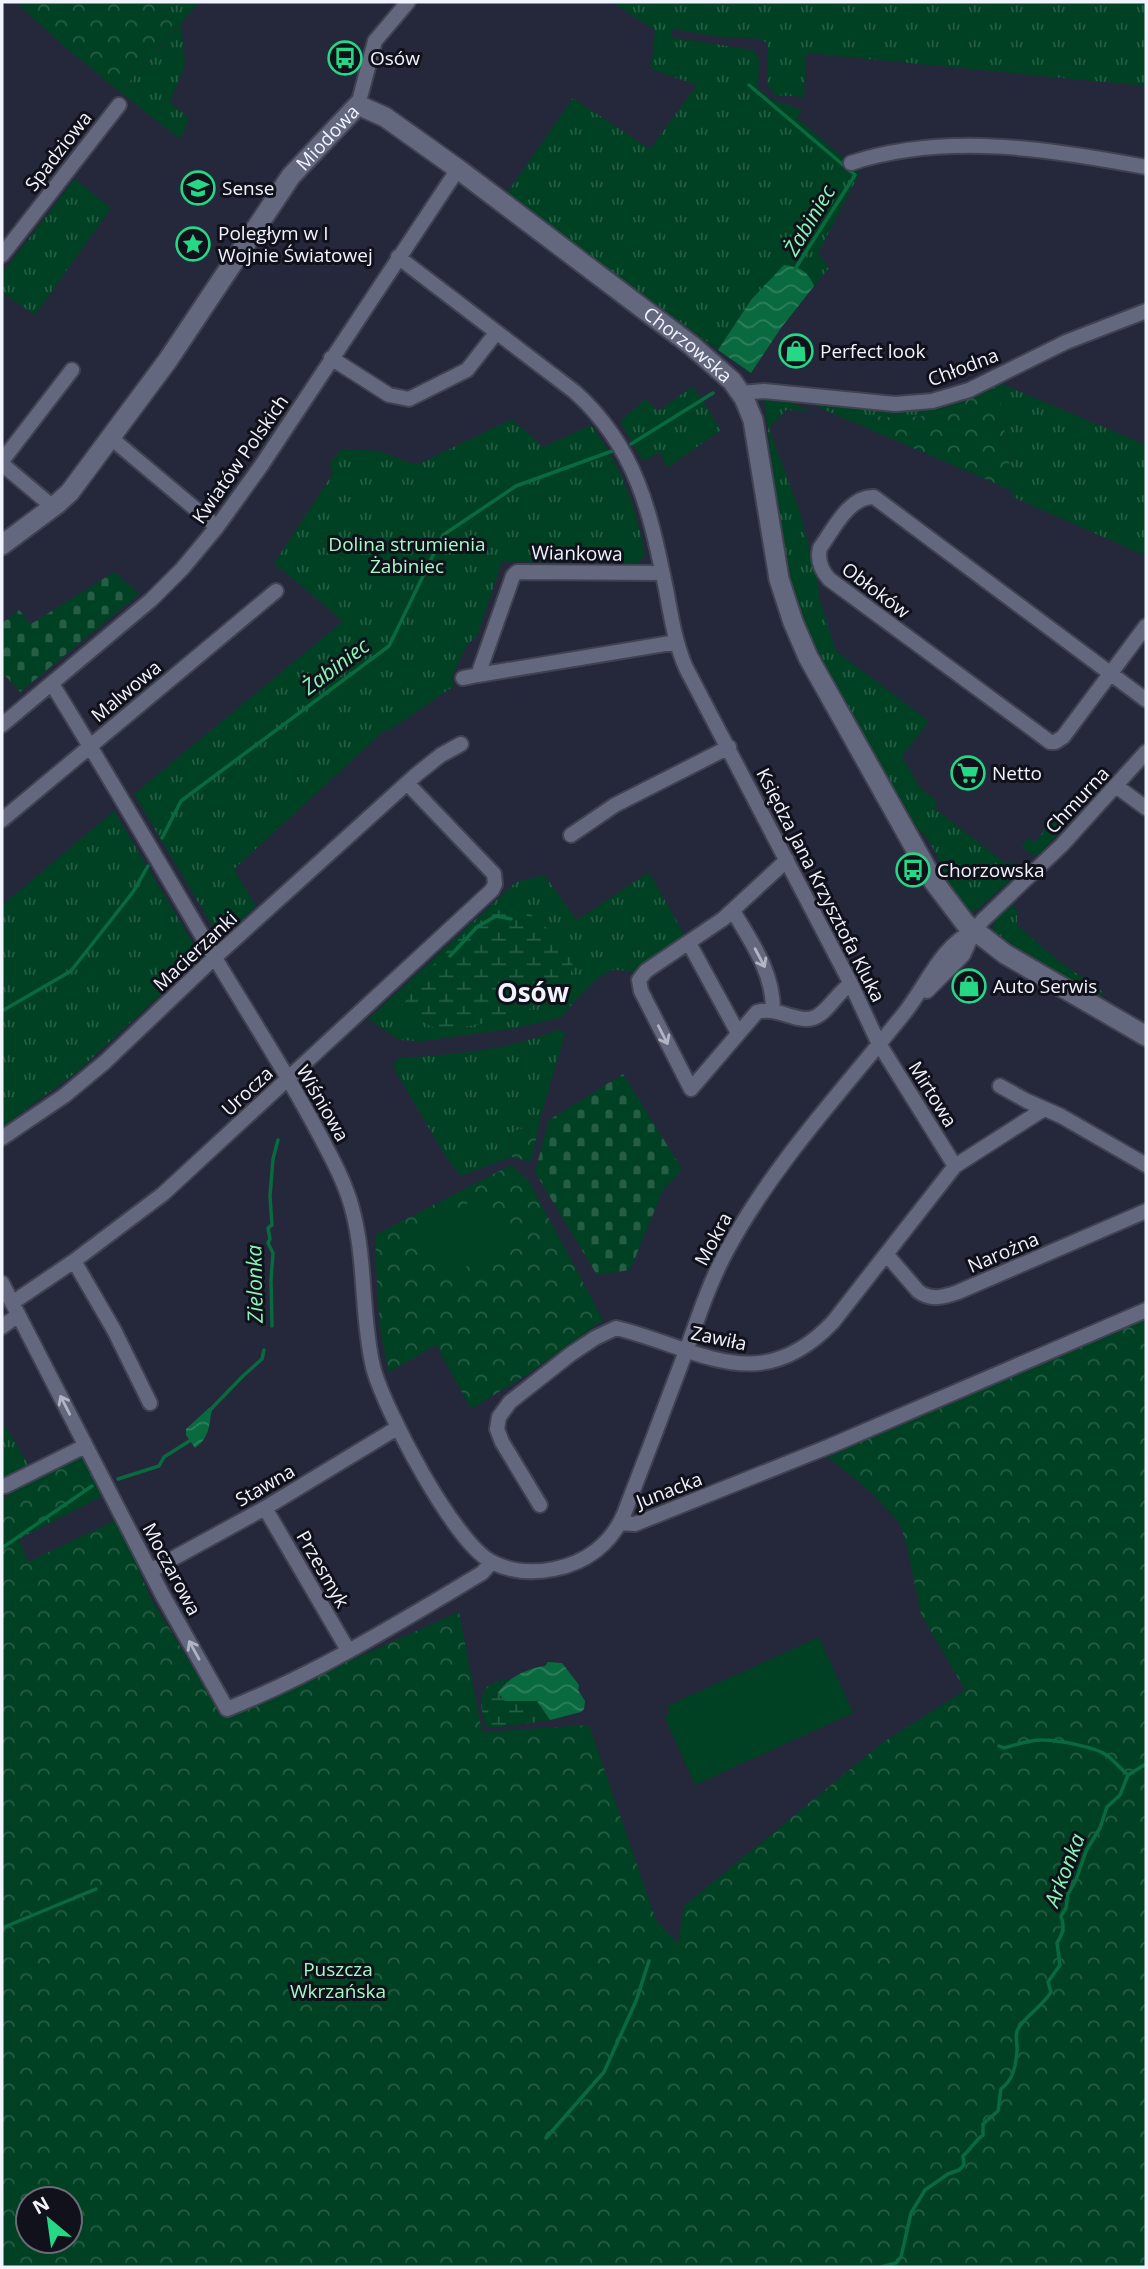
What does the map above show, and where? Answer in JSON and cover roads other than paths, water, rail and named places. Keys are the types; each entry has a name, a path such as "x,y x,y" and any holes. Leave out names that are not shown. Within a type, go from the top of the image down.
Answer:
{"street":[{"name":"Miodowa","path":"2,545 70,492 111,438 178,346 291,176 358,105 374,43 408,2"},
{"name":"Spadziowa","path":"2,255 119,105"},
{"name":"Chorzowska","path":"358,105 385,117 458,169 726,374 741,393 756,435 775,564 796,631 929,874 949,904 974,931 1023,965 1146,1036"},
{"path":"851,163 881,153 982,145 1110,160 1146,167"},
{"name":"Kwiatów Polskich","path":"2,725 167,585 217,527 261,466 458,169"},
{"name":"Księdza Jana Krzysztofa Kluka","path":"398,257 575,392 610,432 634,470 656,535 677,642 686,668 851,984 878,1042"},
{"name":"Chłodna","path":"741,393 764,391 895,404 932,401 969,390 1066,342 1146,311"},
{"path":"331,358 389,395 410,398 467,370 496,332"},
{"path":"53,507 2,463 72,370"},
{"path":"111,438 217,527"},
{"name":"Obłoków","path":"1146,626 1111,673 1063,737 1055,742 1045,741 829,579 818,556 820,548 852,505 863,497 874,497 1111,673 1146,700"},
{"name":"Wiankowa","path":"478,675 513,576 517,572 662,573"},
{"name":"Malwowa","path":"2,820 276,591"},
{"path":"463,678 677,642"},
{"name":"Wiśniowa","path":"52,684 327,1149 351,1201 358,1237 370,1350 376,1377 397,1428 463,1535 474,1549 492,1562"},
{"name":"Macierzanki","path":"2,1138 90,1075 215,957 407,783 441,755 461,744"},
{"path":"571,835 615,805 729,747"},
{"name":"Chmurna","path":"974,931 1055,851 1146,752"},
{"name":"Urocza","path":"2,1327 15,1309 163,1194 492,890 496,879 494,874 407,783"},
{"path":"1116,786 1146,808"},
{"path":"787,860 733,911 646,971 639,981 641,992 691,1089 753,1015 773,1010 804,1018 815,1017 851,984"},
{"path":"733,911 769,975 773,1010"},
{"name":"Mokra","path":"620,1523 713,1279 744,1220 953,946 974,931"},
{"path":"690,943 738,1034"},
{"name":"Mirtowa","path":"878,1042 955,1166"},
{"path":"1000,1086 1146,1165"},
{"name":"Zawiła","path":"540,1505 499,1435 497,1423 502,1409 583,1345 616,1328 712,1360 746,1364 775,1360 795,1351 816,1338 833,1322 955,1166 1044,1109"},
{"name":"Narożna","path":"887,1255 918,1291 939,1298 1146,1211"},
{"path":"74,1261 114,1330 150,1403"},
{"name":"Moczarowa","path":"2,1283 150,1570 228,1709 260,1697 348,1650"},
{"name":"Junacka","path":"492,1562 509,1569 531,1571 565,1566 600,1549 620,1523 635,1524 721,1491 1146,1310"},
{"name":"Stawna","path":"150,1570 265,1508 397,1428"},
{"path":"5,1486 85,1446"},
{"name":"Przesmyk","path":"265,1508 348,1650"},
{"path":"348,1650 482,1573 492,1562"}],"water":[{"path":"784,265 803,271 814,286 751,373 718,350 751,300"},
{"path":"209,1408 212,1409 208,1430 204,1440 195,1448 186,1435 186,1429"},
{"path":"548,1662 562,1663 579,1685 578,1690 585,1701 581,1712 550,1720 537,1701 505,1701 498,1693 512,1678 525,1671 545,1666"}],"waterway":[{"name":"Żabiniec","path":"749,85 855,175 795,269"},
{"name":"Żabiniec","path":"631,444 713,393"},
{"name":"Żabiniec","path":"162,838 181,801 389,646 443,535 516,486 615,450"},
{"name":"Żabiniec","path":"2,1011 71,971 133,892 148,866"},
{"path":"450,956 477,927 496,916 511,919"},
{"name":"Zielonka","path":"272,1326 273,1253 268,1243 268,1228 272,1225 270,1196 273,1159 278,1140"},
{"name":"Zielonka","path":"210,1410 262,1359 264,1350"},
{"name":"Zielonka","path":"118,1479 159,1466 164,1457 191,1440"},
{"name":"Zielonka","path":"2,1548 92,1486"},
{"path":"999,1746 1004,1748 1038,1740 1077,1745 1108,1756 1128,1775"},
{"name":"Arkonka","path":"881,2267 896,2263 901,2257 911,2213 925,2190 964,2165 963,2156 983,2135 983,2124 998,2111 1001,2089 1015,2067 1018,2029 1051,1992 1048,1982 1060,1965 1057,1943 1063,1930 1061,1916 1086,1851 1100,1828 1107,1807 1120,1795 1128,1775 1146,1764"},
{"path":"2,1928 96,1889"},
{"path":"546,2138 604,2072 636,2001 649,1961"}],"place":[{"name":"Osów","path":"345,58"},
{"name":"Sense","path":"198,188"},
{"name":"Poległym w I Wojnie Światowej","path":"193,244"},
{"name":"Perfect look","path":"796,351"},
{"name":"Netto","path":"968,773"},
{"name":"Chorzowska","path":"913,870"},
{"name":"Auto Serwis","path":"969,986"}],"district":[{"name":"Osów","path":"533,992"}],"park label":[{"name":"Dolina strumienia Żabiniec","path":"407,555"},
{"name":"Puszcza Wkrzańska","path":"338,1980"}]}
